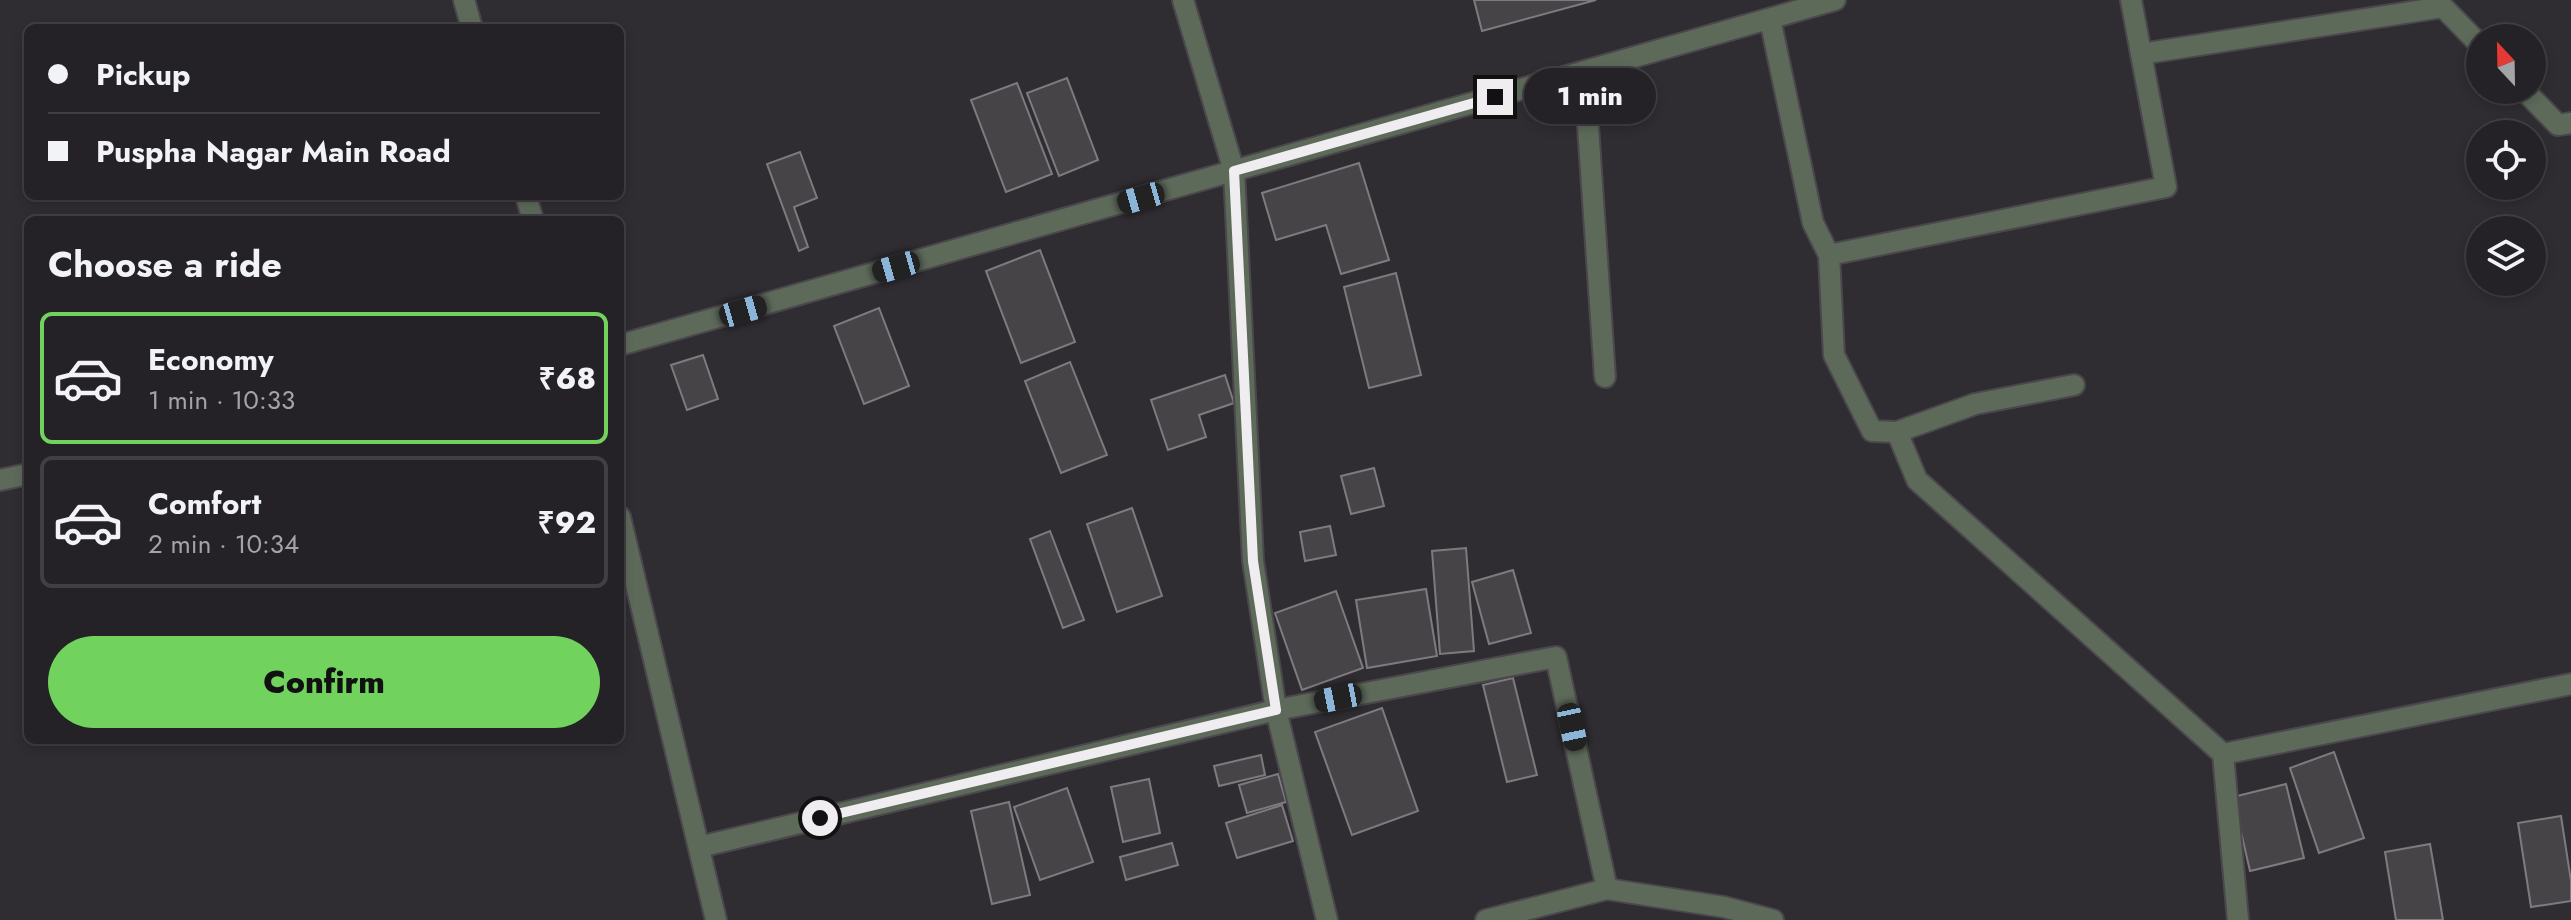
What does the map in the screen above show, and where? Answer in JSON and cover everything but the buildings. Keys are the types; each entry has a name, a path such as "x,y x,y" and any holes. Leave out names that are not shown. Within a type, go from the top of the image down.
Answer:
{"street":[{"path":"464,0 471,24"},
{"path":"1183,0 1234,171 1253,561 1276,710 1327,920"},
{"path":"624,344 1835,0"},
{"path":"1829,255 2166,187 2131,0"},
{"path":"2141,54 2444,4 2466,29"},
{"path":"1770,19 1813,223 1829,255 1834,355 1872,431 1897,432 1975,404 2074,385"},
{"path":"1582,73 1605,377"},
{"path":"2538,104 2558,125 2571,123"},
{"path":"1897,432 1917,480 2223,754 2238,920"},
{"path":"0,480 24,475"},
{"path":"624,534 716,920"},
{"path":"699,847 1276,710 1556,657 1607,889"},
{"path":"2223,754 2571,684"},
{"path":"1486,920 1607,889 1724,907 1773,920"}],"route":[{"path":"820,818 1276,710 1253,561 1234,171 1495,97"}]}
